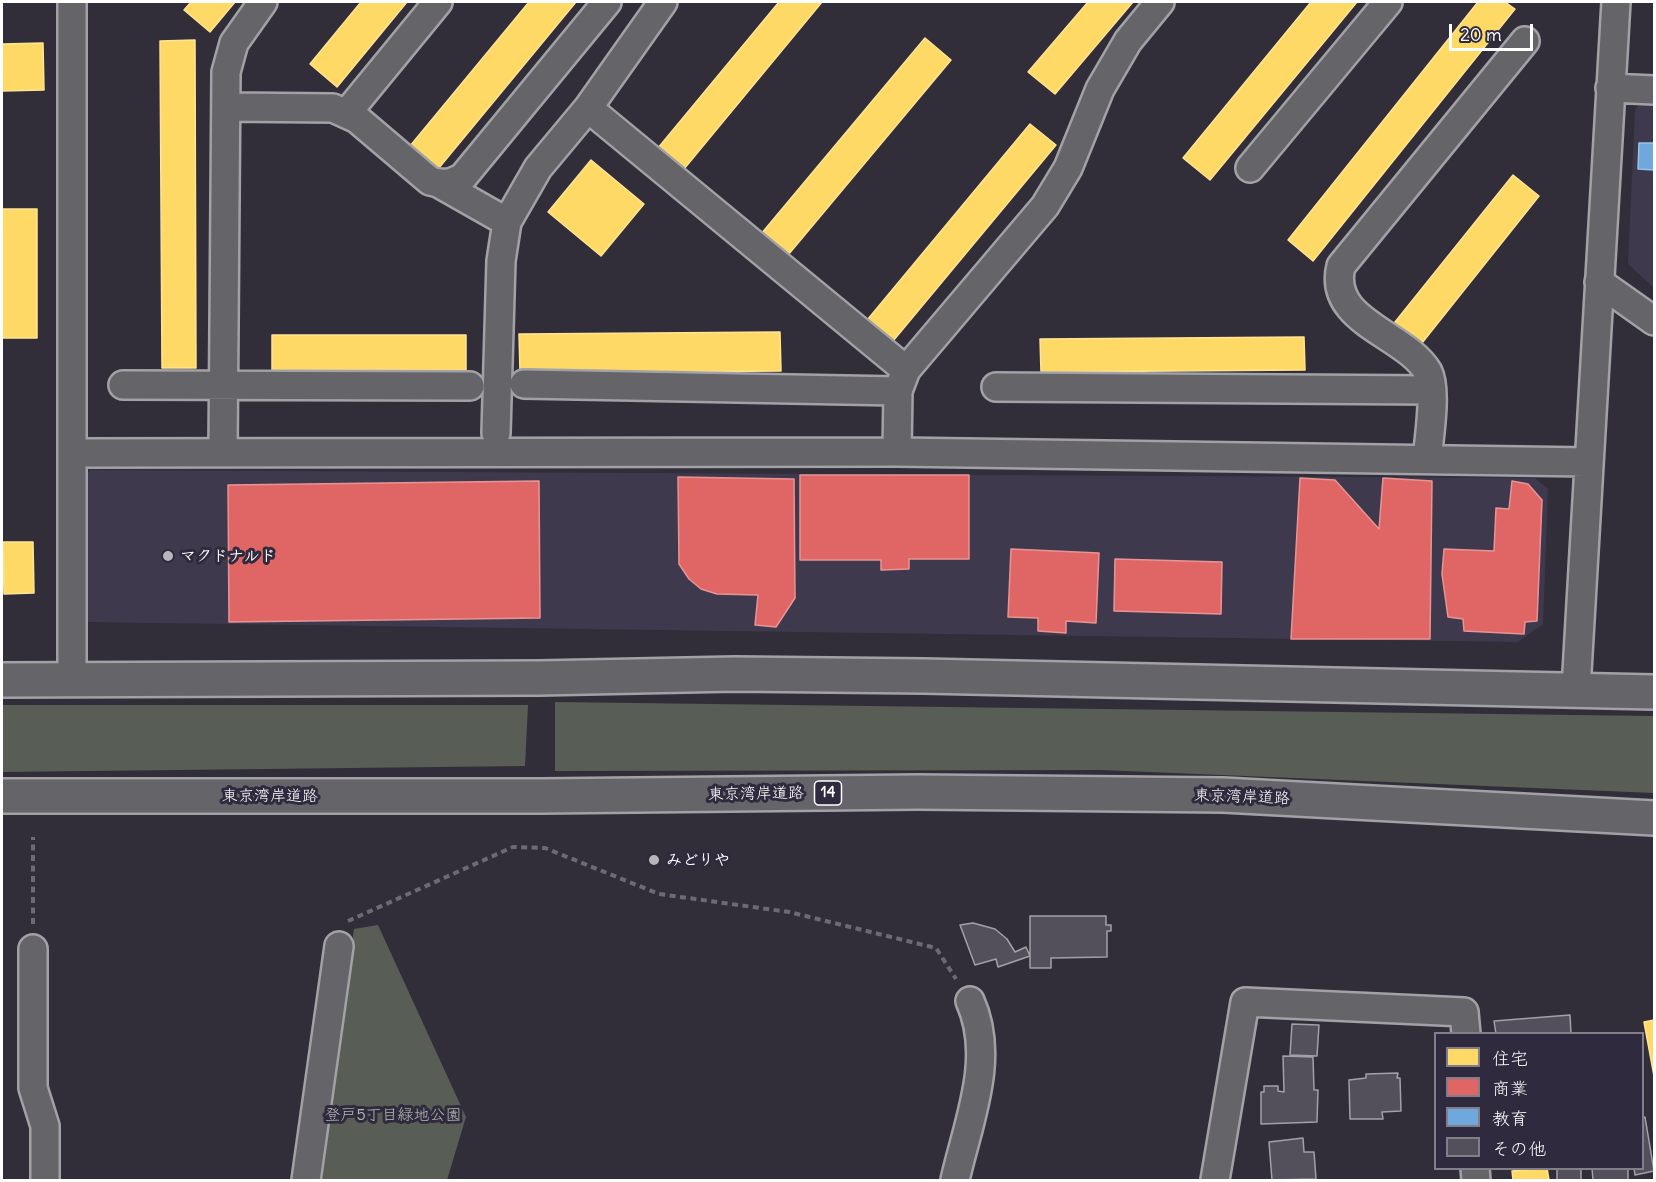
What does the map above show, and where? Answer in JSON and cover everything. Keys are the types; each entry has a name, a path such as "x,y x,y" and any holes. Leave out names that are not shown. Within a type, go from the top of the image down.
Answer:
{"highway":[{"path":"2,680 538,678 747,674 1654,692"},
{"name":"東京湾岸道路","path":"2,796 542,796 918,792 1223,795 1654,818"}],"street":[{"path":"72,2 72,680"},
{"path":"223,452 226,72 234,43 263,2"},
{"path":"347,113 438,2"},
{"path":"440,184 452,183 462,177 607,2"},
{"path":"496,433 501,261 507,222 538,168 588,108 663,2"},
{"path":"897,452 902,380 1045,206 1068,168 1106,79 1128,41 1160,2"},
{"path":"1250,168 1388,2"},
{"path":"1576,689 1616,2"},
{"path":"1427,459 1431,390 1429,374 1419,361 1346,306 1338,277 1341,266 1525,41"},
{"path":"1611,88 1654,90"},
{"path":"226,107 333,108 347,113 430,181 440,184 507,222"},
{"path":"588,108 902,380"},
{"path":"1599,282 1654,321"},
{"path":"524,384 902,380"},
{"path":"123,385 470,386"},
{"path":"996,387 1431,390"},
{"path":"72,453 897,452 1589,462"},
{"path":"306,1180 339,946"},
{"path":"33,949 33,1088 45,1126 45,1180"},
{"path":"955,1180 982,1061 979,1020 970,1000"},
{"path":"1215,1180 1245,1002 1464,1012 1466,1032"}],"path":[{"path":"33,837 33,949"},
{"path":"339,946 340,925 513,847 537,846 659,894 789,912 936,948 970,1000"}],"shaded area":[{"path":"1643,99 1654,99 1654,288 1628,264 1635,110"},
{"path":"90,470 1535,478 1548,489 1543,624 1518,642 86,622 85,479"}],"green space":[{"path":"555,702 1654,716 1654,793 1101,770 555,771"},
{"path":"2,705 528,705 525,766 2,772"},
{"name":"登戸5丁目緑地公園","path":"378,925 466,1117 447,1180 316,1180 354,929"}],"building: 住宅":[{"path":"191,2 235,2 210,32 184,10"},
{"path":"361,2 407,2 337,87 310,64"},
{"path":"529,2 576,2 438,169 410,146"},
{"path":"779,2 822,2 679,175 653,154"},
{"path":"1088,2 1133,2 1055,94 1028,72"},
{"path":"1311,2 1357,2 1210,180 1183,158"},
{"path":"1478,2 1505,2 1515,9 1313,261 1288,240"},
{"path":"925,38 951,60 783,261 756,240"},
{"path":"195,40 196,368 162,368 160,41"},
{"path":"43,43 44,90 2,91 2,44"},
{"path":"1030,124 1056,145 888,347 863,325"},
{"path":"591,160 644,204 601,256 548,212"},
{"path":"1513,175 1539,196 1418,348 1391,327"},
{"path":"2,209 37,209 37,338 2,338"},
{"path":"780,332 781,371 520,373 519,334"},
{"path":"272,335 466,335 466,370 272,370"},
{"path":"1304,337 1305,370 1041,372 1040,339"},
{"path":"3,542 33,542 34,593 4,594"},
{"path":"1654,1020 1654,1076 1644,1022"},
{"path":"1547,1170 1549,1180 1513,1180 1512,1171"}],"building: 商業":[{"path":"800,475 969,475 969,559 909,559 909,569 881,570 881,560 800,560"},
{"path":"678,477 794,479 795,598 776,627 755,625 758,595 717,594 701,589 689,579 679,564"},
{"path":"1300,478 1335,480 1379,529 1383,478 1432,481 1430,639 1291,639"},
{"path":"539,481 540,618 229,622 228,485"},
{"path":"1512,481 1528,484 1542,500 1537,621 1525,622 1524,634 1464,631 1463,619 1448,617 1442,574 1444,549 1494,551 1496,508 1509,509"},
{"path":"1011,549 1099,553 1096,623 1066,621 1066,633 1038,631 1038,618 1008,617"},
{"path":"1115,559 1222,562 1221,614 1114,611"}],"building: 教育":[{"path":"1639,143 1654,143 1654,170 1638,169"}],"building: その他":[{"path":"1030,916 1106,916 1106,925 1111,925 1111,931 1107,931 1107,957 1051,958 1051,968 1030,968"},
{"path":"973,923 995,929 1007,939 1015,952 1026,947 1030,956 998,967 996,959 975,965 960,925"},
{"path":"1570,1015 1571,1032 1496,1032 1494,1021"},
{"path":"1292,1024 1319,1025 1317,1056 1290,1055"},
{"path":"1283,1056 1313,1057 1314,1090 1318,1090 1317,1122 1261,1124 1261,1092 1264,1092 1264,1086 1278,1086 1278,1091 1284,1092"},
{"path":"1398,1073 1401,1111 1382,1112 1383,1119 1350,1119 1349,1080 1366,1078 1366,1074"},
{"path":"1644,1117 1654,1171 1635,1175 1634,1170 1644,1170"},
{"path":"1303,1138 1304,1152 1314,1152 1316,1179 1272,1180 1269,1142"},
{"path":"1557,1170 1581,1170 1581,1180 1557,1180"},
{"path":"1592,1170 1628,1170 1628,1180 1593,1180"}],"place":[{"name":"マクドナルド","path":"168,556"},
{"name":"みどりや","path":"654,860"}]}
